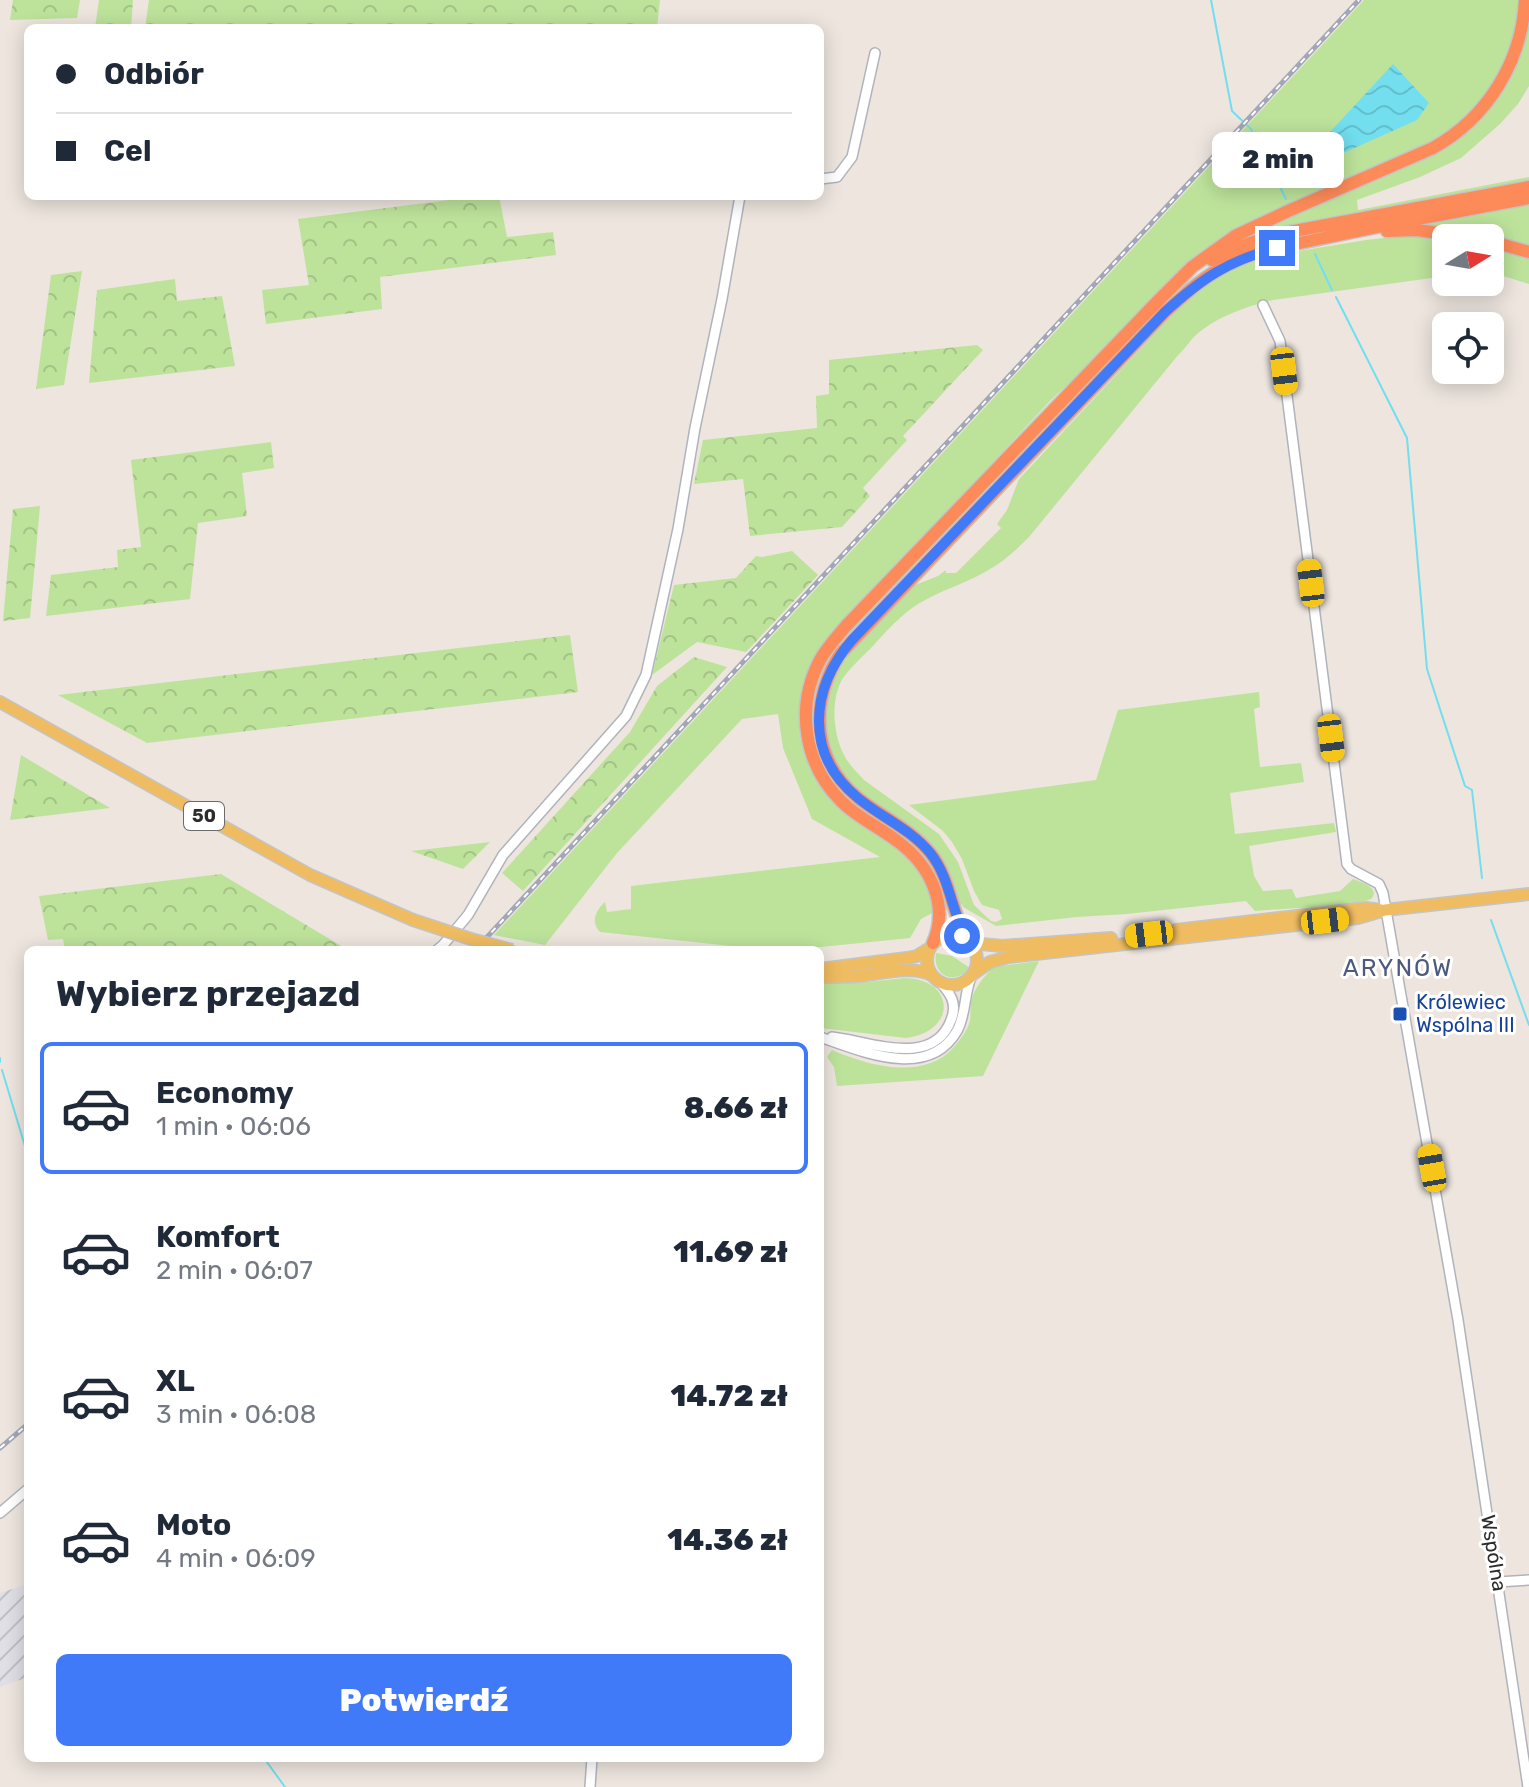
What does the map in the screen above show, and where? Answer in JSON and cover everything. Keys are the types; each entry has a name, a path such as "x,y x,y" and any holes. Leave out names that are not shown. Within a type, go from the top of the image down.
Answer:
{"highway":[{"path":"932,946 939,924 938,901 921,864 900,842 844,804 818,769 809,747 807,699 812,677 823,655 834,639 1192,267 1248,229 1410,159 1465,126 1506,73 1518,41 1525,0"},
{"path":"1179,281 1226,252 1270,236 1529,187"},
{"path":"968,939 958,923 946,880 933,857 913,836 850,791 832,767 822,740 819,711 822,691 833,665 852,640 1186,292 1210,274 1239,259 1277,248 1529,198"},
{"path":"1324,238 1416,230 1432,232"},
{"path":"1504,245 1529,252"}],"main road":[{"name":"50","path":"0,702 310,875 413,920 497,946"},
{"path":"824,977 927,972 952,985 959,984 990,962 1009,957 1358,918 1385,910 1529,894"},
{"path":"824,968 917,956 949,934 987,945 1012,946 1131,936 1366,908 1385,910"},
{"path":"968,939 978,956 972,976"},
{"path":"932,946 927,960 936,979"}],"street":[{"path":"824,179 837,177 852,157 875,53"},
{"path":"441,946 468,915 503,855 626,716 646,675 678,529 739,200"},
{"name":"Wspólna","path":"1263,305 1280,341 1347,864 1379,884 1382,890 1458,1320 1528,1787"},
{"path":"824,1037 888,1057 912,1059 933,1054 948,1043 960,1025 966,990 972,976"},
{"path":"824,1037 901,1049 927,1045 944,1032 954,1010 951,996 936,979"},
{"path":"0,1513 24,1492"},
{"path":"1498,1582 1529,1580"},
{"path":"590,1787 592,1762"}],"shaded area":[{"path":"24,1585 24,1678 0,1687 0,1593"}],"green space":[{"path":"13,0 80,0 77,18 10,20"},
{"path":"99,0 133,0 131,24 96,24"},
{"path":"149,0 660,0 657,24 146,24"},
{"path":"1364,0 1520,0 1510,54 1493,86 1469,113 1426,146 1253,222 1105,349 1050,401 827,641 806,682 800,703 802,743 808,763 834,802 896,848 921,875 930,892 934,912 921,919 910,938 824,947 731,946 600,932 597,928 595,916 605,902 607,912 631,909 631,886 880,857 812,819 783,748 778,714 742,719 617,853 545,945 494,935"},
{"path":"1529,13 1529,86 1518,104 1461,158 1357,200 1358,210 1529,177 1529,182 1231,242 1478,120"},
{"path":"449,200 500,200 507,237 553,232 556,255 380,277 382,309 266,324 262,290 309,285 298,219"},
{"path":"1529,202 1529,249 1504,242 1504,224 1432,224 1432,229 1406,227"},
{"path":"1401,236 1432,237 1432,278 1273,300 1232,313 1204,329 1179,354 1029,537 991,568 912,608 853,666 839,686 834,716 840,747 848,762 864,780 939,834 958,862 974,905 996,922 1002,919 999,910 982,905 952,842 943,831 909,805 1096,780 1118,710 1259,692 1260,707 1254,709 1260,767 1301,763 1304,782 1230,793 1235,834 1334,823 1336,832 1249,846 1254,876 1263,891 1292,889 1296,898 1340,891 1353,879 1371,888 1372,898 1337,905 1255,911 1246,901 996,926 962,904 958,906 946,867 845,779 829,752 824,716 830,684 848,652 910,587 946,570 946,573 956,573 1001,528 997,524 1007,510 1019,479 1202,287 1225,272 1269,256"},
{"path":"1504,250 1529,258 1529,284 1504,276"},
{"path":"82,271 64,385 36,389 51,275"},
{"path":"175,279 177,301 222,296 235,366 89,383 97,290"},
{"path":"977,345 983,350 903,436 907,440 863,488 870,496 842,527 750,536 743,479 694,484 703,440 817,428 816,396 829,394 829,360"},
{"path":"271,442 274,468 242,473 247,516 198,523 190,599 46,616 51,575 118,567 117,550 141,547 131,460"},
{"path":"40,506 30,618 3,621 13,509"},
{"path":"792,551 818,575 746,652 697,642 652,675 674,585 736,578 756,556"},
{"path":"570,635 578,692 147,743 58,695"},
{"path":"694,657 727,667 523,891 502,873 630,732 657,686"},
{"path":"21,755 110,808 10,820"},
{"path":"490,842 463,869 411,851"},
{"path":"221,874 341,946 64,946 63,939 48,940 39,896"},
{"path":"936,953 952,956 970,968 958,976 946,976 938,968"},
{"path":"1039,961 983,1076 837,1086 834,1067 827,1057 832,1050 861,1061 894,1067 927,1064 941,1058 963,1035 970,1021 974,993 993,967"},
{"path":"905,978 922,981 934,987 941,996 944,1006 942,1017 923,1034 906,1038 824,1028 824,983"}],"water":[{"path":"1393,64 1429,103 1417,120 1312,167 1304,160"}],"waterway":[{"path":"1211,0 1232,111 1251,129 1286,199"},
{"path":"1315,254 1332,290"},
{"path":"1336,297 1407,438 1427,669 1465,786 1472,790 1482,878"},
{"path":"1491,920 1529,1025"},
{"path":"2,1070 24,1143"},
{"path":"267,1762 285,1787"}],"railway":[{"path":"479,946 1359,0"},
{"path":"0,1448 24,1427"}],"place":[{"name":"Królewiec Wspólna III","path":"1400,1014"}],"district":[{"name":"ARYNÓW","path":"1398,968"}],"route":[{"path":"962,936 967,939 958,923 946,880 933,857 913,836 850,791 832,767 824,751 819,721 826,679 852,640 1165,312 1210,274 1239,259 1277,248"}]}
